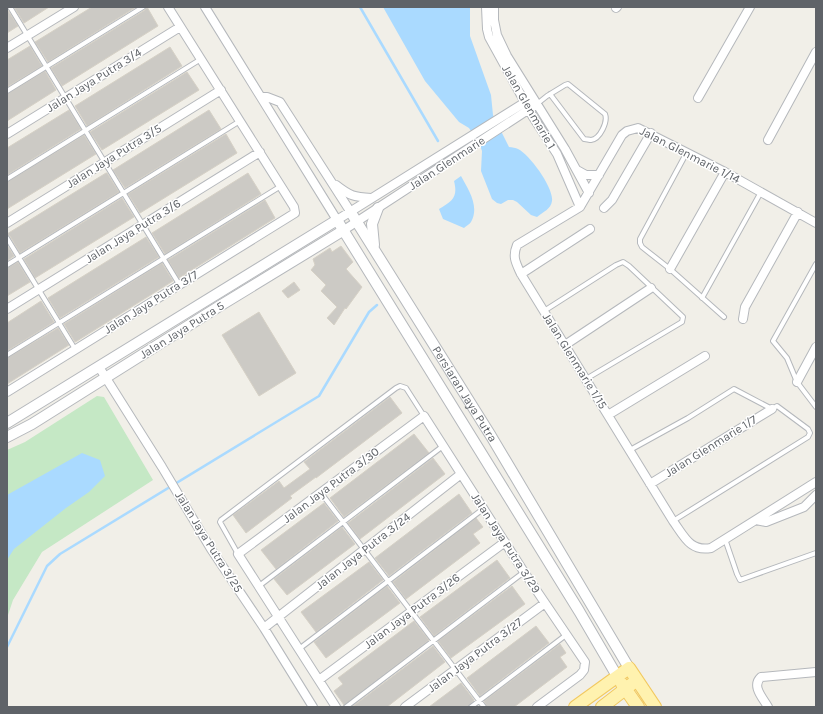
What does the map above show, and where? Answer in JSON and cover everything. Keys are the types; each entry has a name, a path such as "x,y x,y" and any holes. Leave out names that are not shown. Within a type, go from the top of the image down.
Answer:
{"main road":[{"path":"575,707 629,668"},
{"name":"Persiaran Jaya Putra","path":"629,668 655,707"},
{"name":"Persiaran Jaya Putra","path":"617,676 638,707"},
{"path":"602,707 637,680"}],"street":[{"path":"7,48 74,7"},
{"path":"168,7 281,186"},
{"name":"Persiaran Jaya Putra","path":"205,7 338,220 617,676"},
{"name":"Jalan Glenmarie 1","path":"486,7 489,37 531,104 565,149 589,193"},
{"name":"Jalan Glenmarie 1","path":"494,7 494,20 497,35 580,206"},
{"path":"698,98 750,7"},
{"name":"Jalan Jaya Putra 3/4","path":"7,134 180,27"},
{"path":"768,140 816,52"},
{"name":"Jalan Jaya Putra 3/5","path":"7,222 221,90"},
{"name":"Persiaran Jaya Putra","path":"261,97 267,97 280,102 374,248 491,436 629,668"},
{"name":"Jalan Glenmarie","path":"350,212 467,139 502,122 531,104"},
{"name":"Jalan Glenmarie","path":"357,222 473,146 502,122"},
{"name":"Jalan Glenmarie 1/14","path":"589,193 622,135 627,131 638,128 688,152 816,223"},
{"path":"604,208 612,200 651,133"},
{"path":"556,154 565,149"},
{"name":"Jalan Jaya Putra 3/6","path":"7,309 260,152"},
{"path":"576,170 586,175 599,175"},
{"path":"670,269 725,172"},
{"path":"332,183 350,196 356,198 371,198"},
{"name":"Jalan Jaya Putra 3/7","path":"7,392 295,213 294,207 281,186"},
{"name":"Jalan Glenmarie 1/15","path":"589,193 580,206 517,245 514,253 514,260 521,274 650,484 673,521 691,545 704,549 711,548 726,539"},
{"path":"374,248 372,224 378,208"},
{"name":"Jalan Jaya Putra 5","path":"7,424 350,212"},
{"path":"743,319 745,307 798,212"},
{"name":"Jalan Jaya Putra 5","path":"7,437 32,424 105,377 357,222"},
{"path":"521,274 590,229"},
{"path":"565,345 651,288"},
{"path":"796,382 816,347"},
{"path":"608,415 705,356"},
{"name":"Jalan Jaya Putra 3/25","path":"99,367 162,467 211,549 264,628 313,707"},
{"name":"Jalan Glenmarie 1/7","path":"650,484 772,409"},
{"name":"Jalan Jaya Putra 3/29","path":"424,416 524,572 586,662 584,670 580,675 537,707"},
{"name":"Jalan Jaya Putra 3/30","path":"238,554 424,416"},
{"name":"Jalan Jaya Putra 3/24","path":"264,628 461,474"},
{"path":"726,539 816,482"},
{"path":"756,520 766,522 804,507 816,495"},
{"name":"Jalan Jaya Putra 3/26","path":"319,680 505,542"},
{"name":"Jalan Jaya Putra 3/25","path":"238,554 336,707"},
{"name":"Jalan Jaya Putra 3/27","path":"404,707 545,603"},
{"path":"768,707 756,684 761,677 816,672"}],"lane":[{"path":"10,7 180,285"},
{"path":"7,91 143,7"},
{"path":"7,178 201,59"},
{"path":"531,104 568,84 605,114 607,118 606,123 597,137 590,140 584,139 549,95"},
{"path":"531,104 549,95"},
{"path":"7,265 240,121"},
{"path":"688,152 640,239 640,243 724,317"},
{"path":"7,355 281,186"},
{"path":"702,298 761,192"},
{"path":"7,238 75,349"},
{"path":"544,311 616,264 623,262 684,317 682,322 586,379"},
{"path":"816,264 773,341 787,358 796,382 816,407"},
{"path":"238,554 220,522 221,520 396,388 400,386 406,388 424,416"},
{"path":"630,450 688,418 734,389 772,409 777,406 808,429 810,433 808,437 673,521"},
{"path":"259,586 443,446"},
{"path":"321,492 484,707"},
{"path":"299,649 484,508"},
{"path":"726,539 736,574 740,580 816,553"},
{"path":"346,707 524,572"},
{"path":"471,707 567,634"}],"green space":[{"path":"97,396 104,397 153,480 42,552 13,600 7,618 7,450 25,442"}],"water":[{"path":"383,7 470,7 470,36 491,95 493,115 509,147 513,147 523,152 529,158 545,180 552,195 550,206 537,217 531,215 513,200 508,200 501,204 492,199 481,171 482,151 480,145 469,128 459,122 425,81"},
{"path":"461,176 470,192 474,204 471,222 464,228 443,219 439,209 448,204 455,195 454,181"},
{"path":"82,453 100,460 105,476 89,492 14,549 7,560 7,495"}],"building":[{"path":"14,7 49,7 24,23"},
{"path":"92,7 136,7 48,62 35,42"},
{"path":"147,7 158,26 62,86 51,68 145,10"},
{"path":"7,9 18,26 7,33"},
{"path":"30,46 42,66 7,87 7,60"},
{"path":"170,47 182,66 87,126 75,106"},
{"path":"45,71 56,90 7,121 7,94"},
{"path":"187,72 199,90 102,150 90,132"},
{"path":"69,110 81,129 7,175 7,148"},
{"path":"209,110 221,129 125,188 113,170"},
{"path":"226,134 237,153 140,213 128,194"},
{"path":"84,135 96,154 7,209 7,182"},
{"path":"106,173 119,192 20,253 10,236 7,234"},
{"path":"248,173 261,194 165,254 152,233"},
{"path":"122,198 134,217 35,278 24,259"},
{"path":"265,200 275,218 179,278 168,260"},
{"path":"146,237 159,257 60,318 48,298"},
{"path":"7,245 14,256 7,261"},
{"path":"341,246 353,262 346,269 362,287 346,309 345,308 334,325 327,318 337,307 321,291 326,285 311,270 315,265 313,259 330,248 332,252"},
{"path":"18,262 30,282 7,296 7,268"},
{"path":"162,263 173,281 75,342 64,324"},
{"path":"294,282 300,290 288,298 282,291"},
{"path":"41,301 54,322 7,351 7,323"},
{"path":"259,312 296,373 259,396 222,335"},
{"path":"58,328 69,345 7,384 7,358"},
{"path":"390,397 402,413 290,496 292,498 246,533 233,515 279,481 284,488 310,469 304,462"},
{"path":"414,434 429,453 344,517 330,498"},
{"path":"433,458 445,474 360,539 348,523"},
{"path":"459,494 472,513 389,576 375,558"},
{"path":"324,503 338,521 276,569 261,550"},
{"path":"476,518 483,527 473,534 480,543 406,599 393,582"},
{"path":"342,527 355,544 287,595 274,579"},
{"path":"497,560 510,578 434,636 420,617"},
{"path":"369,562 383,580 316,632 301,612"},
{"path":"387,586 400,603 326,658 314,642"},
{"path":"512,586 525,604 451,658 438,641"},
{"path":"414,621 429,640 344,705 334,691 343,684 338,678"},
{"path":"536,626 549,643 480,696 467,678"},
{"path":"560,644 566,653 560,657 567,667 514,707 487,707 484,701"},
{"path":"433,646 445,662 387,707 352,707"},
{"path":"461,683 474,700 468,707 429,707"}],"waterway":[{"path":"360,7 438,141"},
{"path":"7,647 47,566 60,554 319,396 369,312 377,305"}]}
